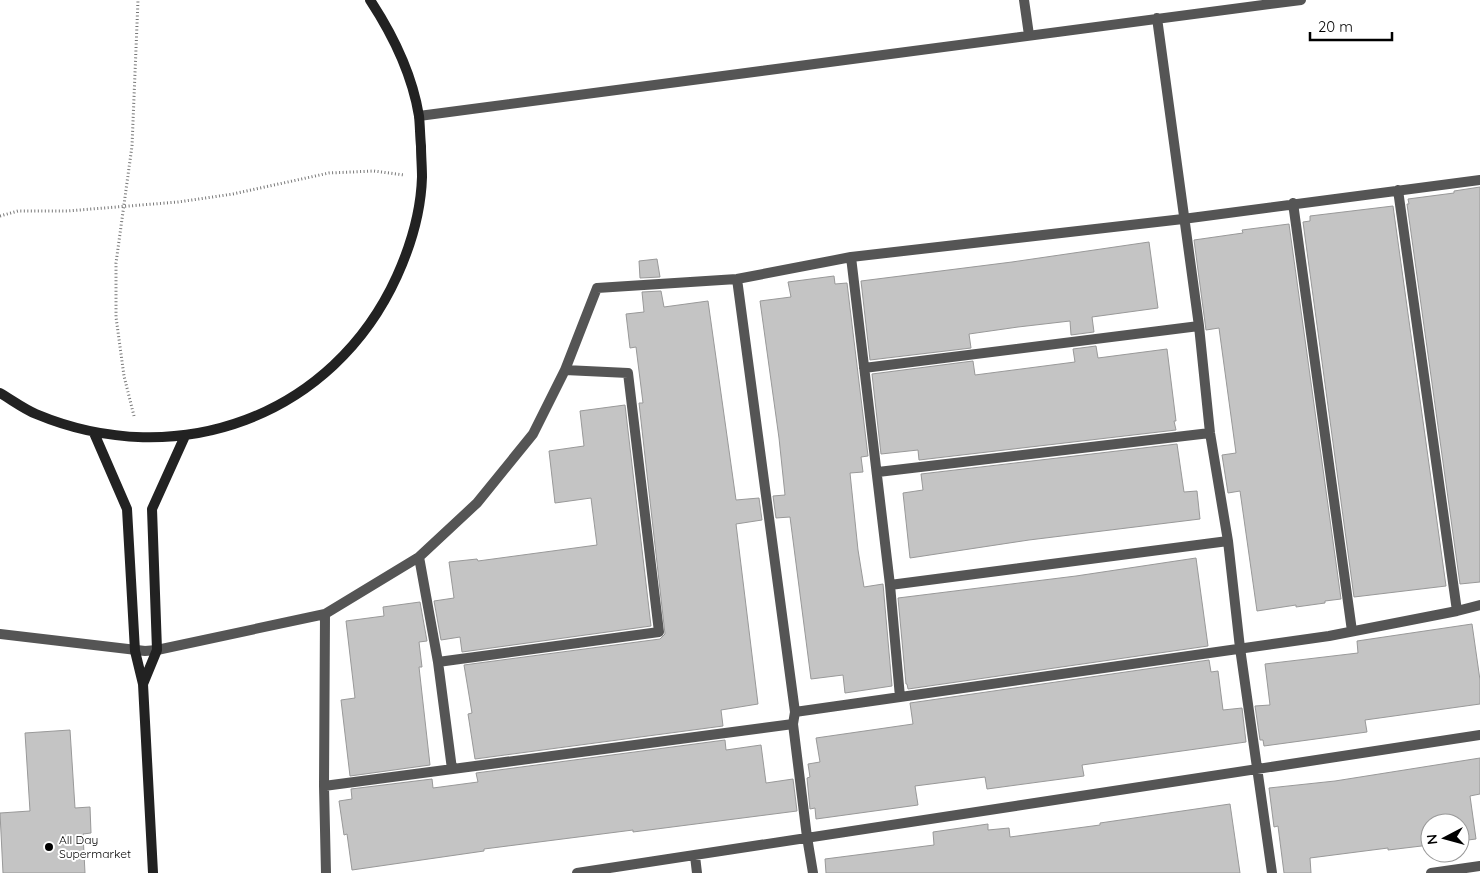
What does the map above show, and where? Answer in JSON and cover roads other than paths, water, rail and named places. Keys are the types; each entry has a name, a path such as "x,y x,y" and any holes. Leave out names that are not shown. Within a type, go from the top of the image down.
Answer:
{"street":[{"path":"0,393 35,414 94,433 139,438 186,436 227,427 273,408 302,391 335,364 364,333 388,298 405,260 417,219 422,177 419,116 412,84 400,52 385,22 370,0"},
{"path":"1024,0 1029,35"},
{"path":"419,116 1301,0"},
{"path":"1157,18 1199,326 1210,433 1228,541 1240,648 1272,873"},
{"path":"0,634 135,651 157,650 326,614 419,557 477,503 533,434 565,370 597,288 737,279 852,257 1183,219 1293,203 1480,180"},
{"path":"1398,190 1457,611"},
{"path":"1293,203 1352,631"},
{"path":"852,257 878,472 900,697"},
{"path":"737,279 795,712 793,724 813,873"},
{"path":"864,368 1199,326"},
{"path":"438,662 659,632 628,373 565,370"},
{"path":"94,433 128,509 135,651 143,684 154,873"},
{"path":"878,472 1210,433"},
{"path":"143,684 157,650 152,509 186,436"},
{"path":"890,585 1228,541"},
{"path":"419,557 438,662 452,769"},
{"path":"795,712 1329,636 1480,605"},
{"path":"326,614 324,786 326,873"},
{"path":"324,786 793,724"},
{"path":"576,873 1480,735"},
{"path":"695,856 697,873"},
{"path":"1431,873 1480,866"}],"place":[{"name":"All Day Supermarket","path":"49,847"}]}
